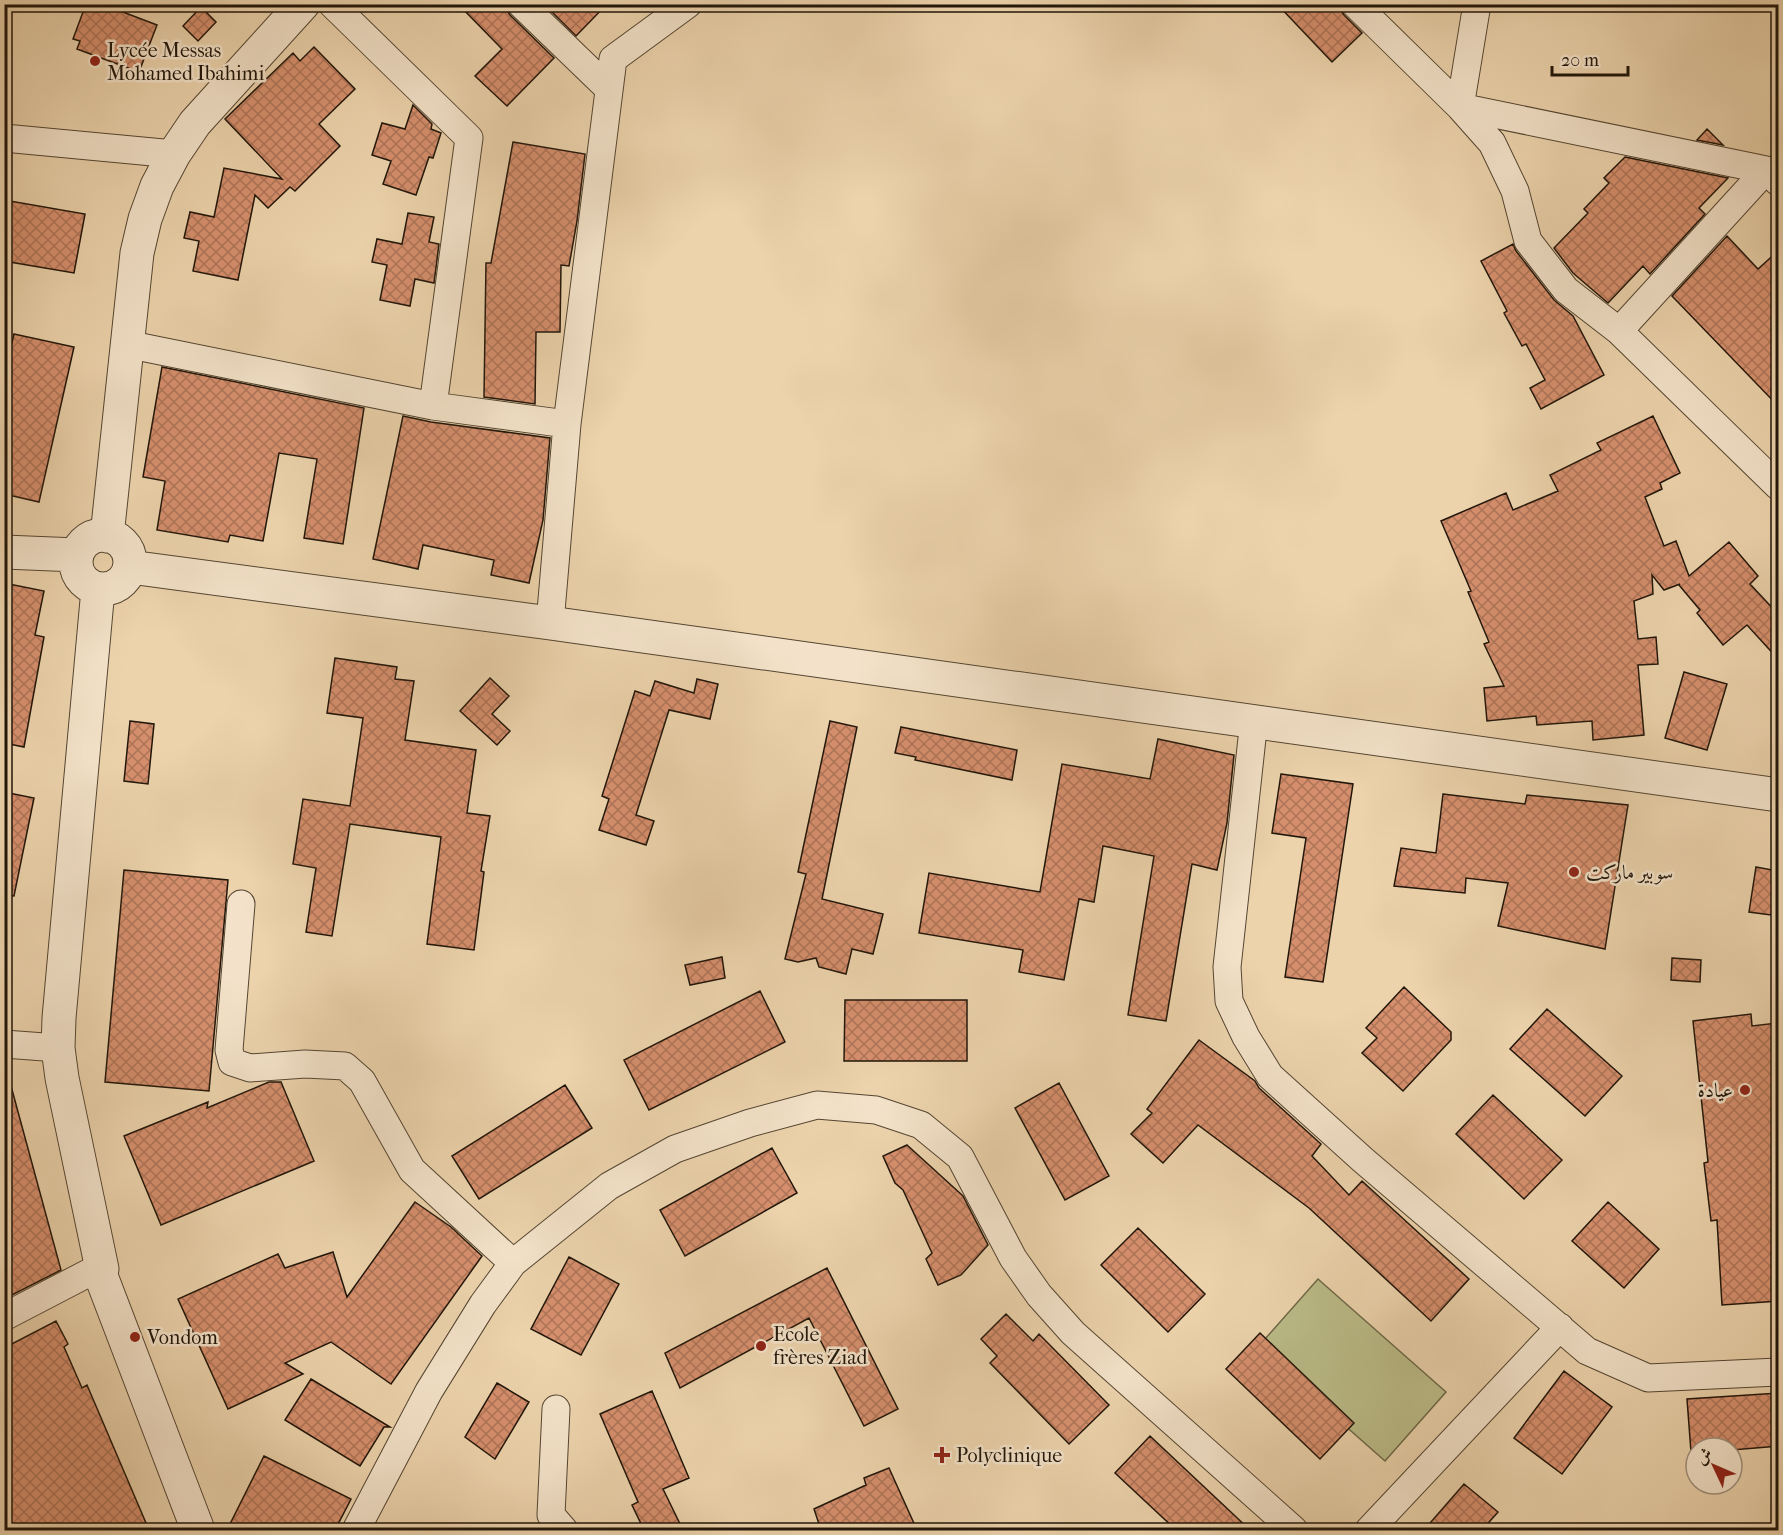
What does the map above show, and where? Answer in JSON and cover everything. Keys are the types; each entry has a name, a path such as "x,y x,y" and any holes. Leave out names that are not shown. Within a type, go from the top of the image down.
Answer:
{"street":[{"path":"107,536 136,254 157,186 174,154 195,123 303,4"},
{"path":"332,4 469,138 433,406"},
{"path":"521,4 609,89"},
{"path":"550,623 567,424 613,59 688,4"},
{"path":"1355,4 1460,107 1492,143 1515,191 1528,241 1566,290 1620,331 1779,486"},
{"path":"1460,107 1478,4"},
{"path":"1460,107 1772,176"},
{"path":"4,138 174,154"},
{"path":"1620,331 1772,176"},
{"path":"126,344 433,406 567,424"},
{"path":"107,536 118,540 127,549 130,567 118,584 105,589 91,586 81,577 76,563 80,548 92,538 107,536"},
{"path":"4,552 77,555"},
{"path":"130,567 1254,720 1779,795"},
{"path":"4,1317 98,1268 102,1269 62,1078 58,1048 98,588"},
{"path":"1254,720 1227,967 1229,1001 1246,1037 1270,1076 1363,1160 1587,1351 1648,1378 1779,1372"},
{"path":"241,904 229,1050 232,1062 250,1068 305,1064 345,1066 362,1081 412,1170 513,1263"},
{"path":"4,1044 58,1048"},
{"path":"356,1530 429,1391 483,1304 513,1263 609,1186 675,1149 750,1123 817,1105 876,1110 921,1125 960,1156 1013,1258 1039,1295 1073,1333 1294,1530"},
{"path":"98,1268 198,1530"},
{"path":"1369,1530 1560,1327"},
{"path":"556,1409 551,1515 564,1530"}],"green space":[{"path":"1318,1279 1446,1392 1385,1461 1257,1348"}],"building":[{"path":"86,4 102,4 157,25 139,72 77,49 80,41 73,39"},
{"path":"458,4 506,4 510,15 554,58 507,106 475,76 502,49"},
{"path":"544,4 607,4 576,36"},
{"path":"1277,4 1340,4 1344,15 1362,33 1332,62"},
{"path":"201,7 216,22 198,41 183,26"},
{"path":"314,47 355,89 319,124 340,146 295,191 290,187 268,208 255,195 238,280 193,271 199,241 184,238 190,212 214,217 224,168 282,179 225,119 293,53 300,61"},
{"path":"413,105 432,124 431,129 441,133 433,158 429,157 416,195 383,184 391,161 372,155 382,123 405,129"},
{"path":"1707,129 1723,145 1697,140"},
{"path":"513,142 585,154 569,266 561,265 560,332 536,332 535,404 484,397 486,263 491,263"},
{"path":"1625,157 1728,178 1699,208 1705,214 1650,274 1643,266 1608,303 1573,273 1554,248 1588,213 1584,209 1609,183 1604,178"},
{"path":"4,200 85,214 74,273 4,261"},
{"path":"408,213 434,217 429,242 439,244 434,283 415,279 410,306 380,300 387,265 372,262 377,239 402,244"},
{"path":"1727,236 1758,269 1779,250 1779,407 1672,296"},
{"path":"1513,244 1554,300 1573,316 1604,375 1541,409 1530,388 1545,380 1526,344 1522,346 1504,313 1507,311 1481,261"},
{"path":"14,334 74,347 39,502 4,494 4,377"},
{"path":"162,367 364,408 343,544 304,538 317,459 279,453 263,541 230,535 228,542 157,530 165,481 143,477"},
{"path":"403,416 550,438 543,520 529,583 491,575 494,560 423,545 418,569 373,559"},
{"path":"1653,416 1680,473 1660,483 1662,489 1645,497 1664,546 1676,541 1689,576 1729,542 1758,576 1750,584 1779,615 1779,660 1747,625 1723,645 1697,613 1700,610 1680,584 1664,590 1652,575 1653,594 1634,601 1638,639 1656,637 1658,664 1638,665 1644,735 1593,740 1592,721 1537,725 1536,716 1487,721 1484,688 1504,686 1484,644 1489,642 1468,592 1471,591 1441,521 1506,493 1513,510 1558,491 1550,475 1601,450 1597,443"},
{"path":"4,583 44,591 35,635 44,637 24,747 4,743"},
{"path":"335,658 397,667 395,679 414,681 405,740 476,750 467,813 490,816 481,871 484,872 474,950 427,944 441,837 350,824 332,936 306,932 316,868 293,864 303,799 350,806 363,718 327,713"},
{"path":"1684,672 1727,684 1707,750 1665,738"},
{"path":"490,678 509,696 492,714 510,731 497,745 460,711"},
{"path":"697,679 718,684 710,719 669,710 636,815 654,821 646,845 599,830 609,799 602,796 635,691 650,696 655,681 694,693"},
{"path":"130,721 154,724 148,784 124,781"},
{"path":"830,721 857,727 822,899 883,914 873,954 852,949 846,974 819,967 816,958 798,962 785,959 806,874 798,872"},
{"path":"901,727 1017,750 1012,780 915,760 916,757 895,753"},
{"path":"1158,739 1234,755 1227,823 1217,870 1192,864 1166,1021 1128,1015 1154,856 1103,846 1094,902 1079,899 1064,980 1019,972 1023,950 919,933 929,873 1040,892 1062,764 1150,779"},
{"path":"1281,774 1353,784 1323,982 1285,977 1306,838 1272,833"},
{"path":"4,792 34,798 14,896 4,895"},
{"path":"1443,794 1525,804 1527,795 1628,805 1605,949 1498,926 1508,883 1466,878 1465,893 1394,886 1401,848 1436,853"},
{"path":"1756,867 1778,871 1771,915 1749,912"},
{"path":"124,870 228,880 209,1091 105,1082"},
{"path":"722,957 725,978 690,985 685,965"},
{"path":"1672,958 1701,960 1700,982 1671,980"},
{"path":"1404,987 1451,1032 1451,1040 1403,1091 1362,1053 1377,1038 1366,1028"},
{"path":"760,991 785,1042 649,1110 624,1060"},
{"path":"845,1000 967,1000 967,1061 844,1061"},
{"path":"1547,1009 1622,1076 1585,1116 1510,1049"},
{"path":"1751,1014 1752,1026 1777,1023 1779,1036 1779,1301 1722,1305 1717,1220 1711,1221 1704,1163 1708,1162 1693,1021"},
{"path":"1199,1040 1255,1081 1259,1088 1321,1144 1312,1156 1349,1195 1362,1181 1469,1279 1431,1321 1309,1208 1198,1125 1163,1163 1131,1134 1152,1113 1147,1109"},
{"path":"269,1082 281,1082 314,1161 161,1225 124,1136 208,1102 207,1108"},
{"path":"1059,1083 1109,1176 1065,1200 1015,1108"},
{"path":"565,1085 592,1128 479,1199 452,1156"},
{"path":"11,1086 61,1270 4,1299 4,1087"},
{"path":"1493,1095 1562,1160 1524,1199 1456,1134"},
{"path":"907,1145 963,1196 988,1245 961,1275 938,1285 926,1259 932,1253 903,1190 895,1183 883,1156"},
{"path":"772,1148 797,1193 685,1256 660,1210"},
{"path":"415,1202 451,1227 482,1256 391,1384 331,1342 285,1363 303,1374 228,1409 178,1299 278,1254 285,1268 333,1252 347,1297"},
{"path":"1608,1202 1659,1249 1624,1288 1572,1241"},
{"path":"1138,1228 1205,1294 1168,1332 1101,1265"},
{"path":"569,1257 619,1284 581,1355 531,1329"},
{"path":"827,1268 898,1409 864,1426 809,1318 680,1388 665,1353"},
{"path":"1006,1314 1033,1341 1039,1334 1109,1405 1069,1444 990,1363 997,1356 981,1339"},
{"path":"56,1321 68,1344 64,1347 82,1388 87,1385 149,1530 4,1530 4,1348"},
{"path":"1260,1333 1354,1423 1320,1459 1226,1369"},
{"path":"1564,1371 1612,1407 1562,1474 1514,1438"},
{"path":"311,1379 390,1427 384,1427 360,1466 285,1420"},
{"path":"497,1383 529,1402 495,1459 465,1437"},
{"path":"652,1391 689,1478 663,1489 683,1530 644,1530 632,1505 638,1502 600,1414"},
{"path":"1779,1393 1779,1446 1744,1449 1744,1436 1690,1436 1687,1399"},
{"path":"1150,1436 1250,1530 1176,1530 1115,1473"},
{"path":"264,1456 351,1499 335,1530 227,1530"},
{"path":"889,1468 917,1530 821,1530 814,1509 866,1485 864,1478"},
{"path":"1464,1484 1498,1512 1482,1530 1424,1530"}],"place":[{"name":"Lycée Messas Mohamed Ibahimi","path":"95,61"},
{"name":"سوبير ماركت","path":"1574,872"},
{"name":"عيادة","path":"1745,1090"},
{"name":"Vondom","path":"135,1337"},
{"name":"Ecole frères Ziad","path":"761,1346"},
{"name":"Polyclinique","path":"942,1455"}]}
